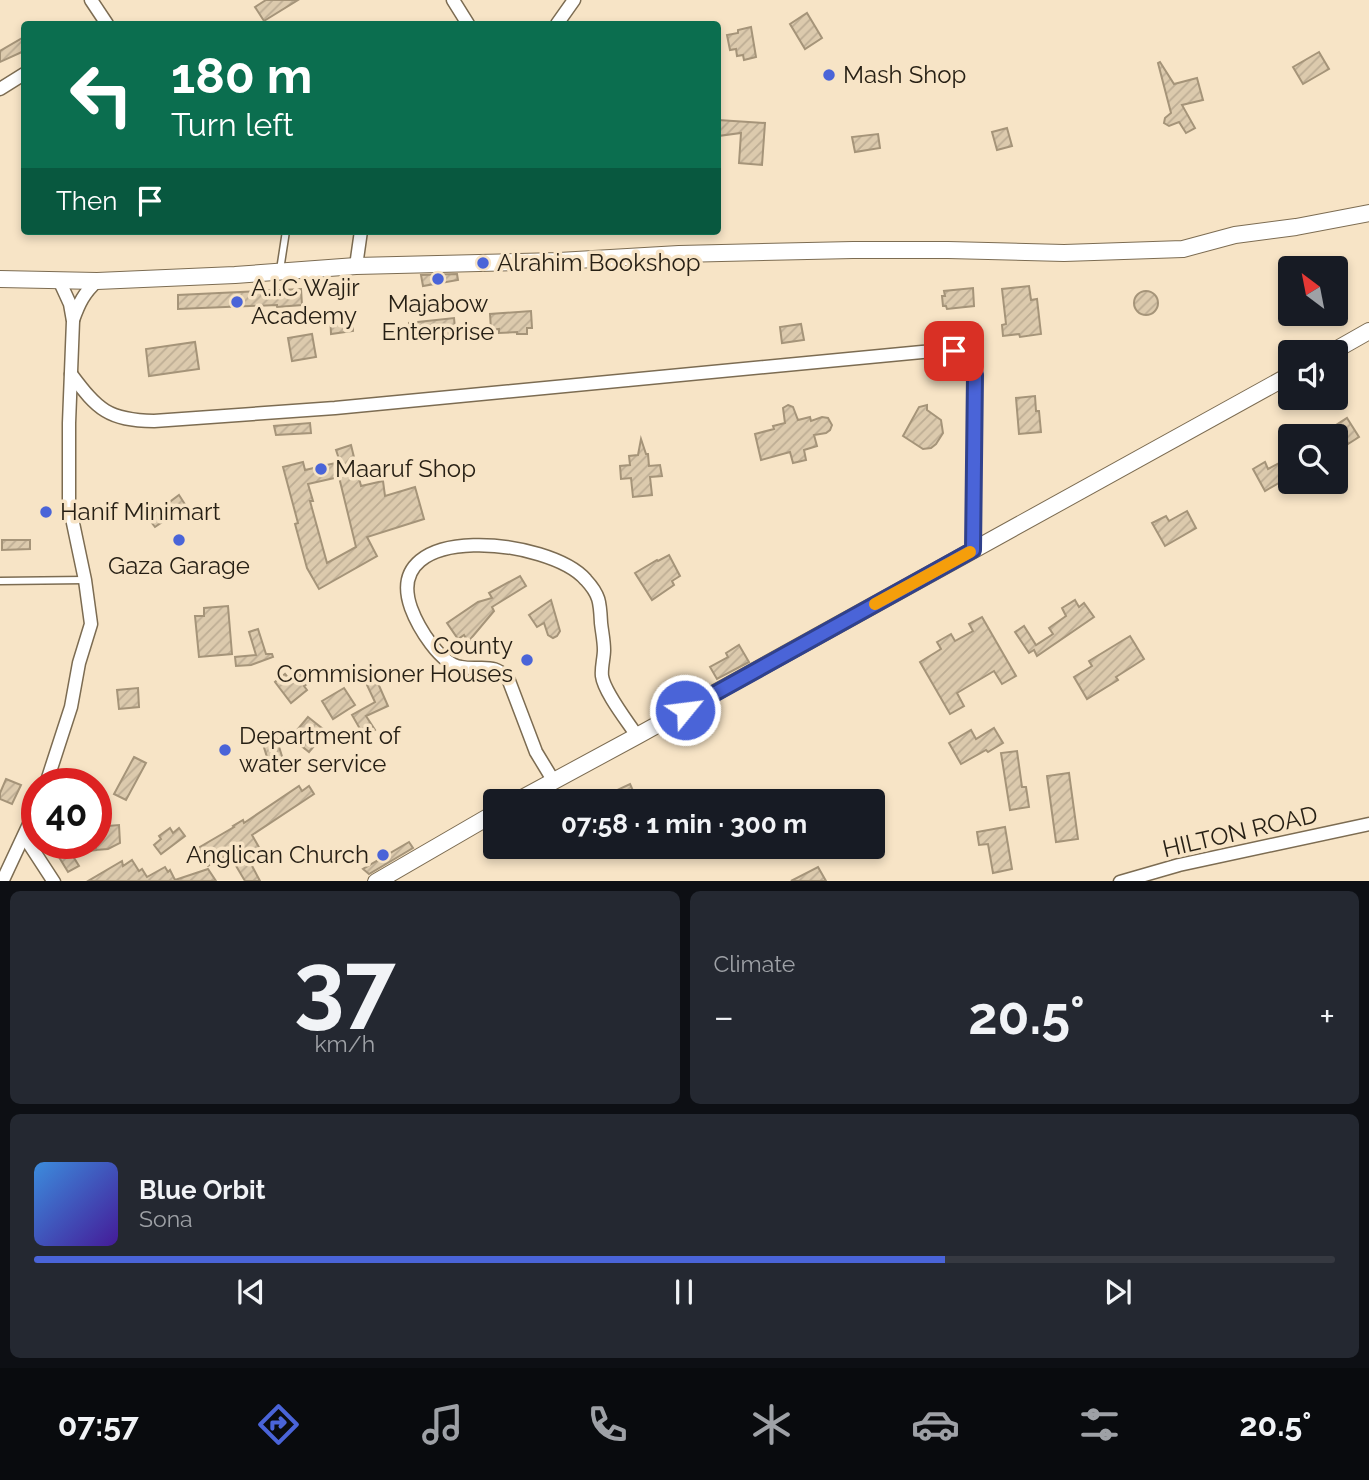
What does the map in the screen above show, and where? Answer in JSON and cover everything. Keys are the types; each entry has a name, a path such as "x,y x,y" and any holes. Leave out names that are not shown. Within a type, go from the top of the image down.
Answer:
{"street":[{"path":"91,0 105,21"},
{"path":"453,0 466,21"},
{"path":"559,21 574,0"},
{"path":"0,89 21,76"},
{"path":"0,279 97,281 356,266 559,261 679,254 880,250 1064,253 1183,249 1236,235 1369,213"},
{"path":"356,266 360,235"},
{"path":"51,768 71,707 79,663 91,624 69,504 73,321 70,304 60,280"},
{"path":"73,321 87,290 97,281"},
{"path":"1348,343 1369,331"},
{"path":"71,374 97,405 113,416 132,421 154,421 335,408 908,353 954,351 969,358 975,375 973,550"},
{"path":"537,789 1278,382"},
{"path":"553,780 536,751 505,676 494,668 461,667 450,663 440,655 424,632 411,609 406,589 408,577 420,559 436,552 469,545 504,546 529,550 570,567 584,577 597,596 601,608 604,646 602,677 637,736"},
{"path":"376,881 483,820"},
{"name":"HILTON ROAD","path":"1120,881 1179,865 1369,824"},
{"path":"2,881 21,842"},
{"path":"39,859 54,881"}],"lane":[{"path":"280,272 285,235"},
{"path":"0,581 85,580"}],"building":[{"path":"266,0 298,0 264,21 255,7"},
{"path":"807,13 822,38 805,49 790,24"},
{"path":"751,27 756,57 744,60 743,55 737,56 736,49 730,50 727,35"},
{"path":"21,39 21,52 0,62 0,51"},
{"path":"1319,52 1329,69 1303,84 1293,67"},
{"path":"1160,62 1174,84 1197,78 1203,100 1182,105 1195,128 1186,133 1179,122 1169,126 1164,123 1171,113 1158,63"},
{"path":"721,120 765,123 762,165 739,163 741,133 721,136"},
{"path":"1007,128 1012,146 997,150 992,132"},
{"path":"878,134 880,148 855,152 852,137"},
{"path":"457,274 458,280 423,286 421,275"},
{"path":"1029,286 1031,300 1037,299 1041,334 1003,336 1002,325 1006,324 1002,289"},
{"path":"973,288 974,306 947,309 943,306 944,291"},
{"path":"301,289 302,305 178,309 178,295"},
{"path":"1146,291 1154,295 1158,303 1154,311 1146,315 1138,311 1134,303 1138,295"},
{"path":"330,311 352,313 353,331 331,334"},
{"path":"531,311 532,328 527,328 527,334 491,330 490,314"},
{"path":"454,318 456,337 422,341 421,334 410,335 409,323"},
{"path":"801,324 804,340 782,343 780,327"},
{"path":"312,334 316,357 292,361 288,338"},
{"path":"195,342 199,369 149,376 146,349"},
{"path":"1035,396 1041,432 1019,434 1016,398"},
{"path":"788,405 793,407 798,420 810,417 811,421 828,418 832,425 830,430 814,435 817,446 804,450 806,460 793,463 790,452 761,460 755,434 785,423 783,408"},
{"path":"927,405 927,410 941,420 943,433 931,448 923,449 903,436 919,407"},
{"path":"1347,418 1359,437 1348,444 1348,424 1338,424"},
{"path":"310,423 311,433 276,435 274,426"},
{"path":"641,439 648,454 649,466 660,465 662,476 650,477 652,495 633,497 631,478 621,479 620,466 630,465 629,456 638,455"},
{"path":"351,445 361,486 383,481 385,496 415,487 424,519 367,537 377,556 319,589 307,568 283,467 303,462 305,470 340,462 336,450","holes":["339,477 356,547 327,563 308,484"]},
{"path":"1265,462 1268,469 1278,464 1278,483 1265,491 1253,469"},
{"path":"179,495 186,506 155,527 148,518"},
{"path":"1187,511 1196,528 1165,546 1152,523 1166,516 1169,521"},
{"path":"2,540 30,540 30,549 2,550"},
{"path":"669,555 680,576 672,581 674,585 652,600 635,573"},
{"path":"520,576 526,586 492,607 494,611 468,642 464,635 458,639 447,623 478,602 492,598 489,593"},
{"path":"551,600 560,631 553,638 548,635 544,623 537,627 529,615"},
{"path":"1075,600 1079,607 1084,603 1094,617 1037,656 1034,650 1029,653 1015,632 1024,626 1036,645 1053,634 1049,628 1066,616 1062,608"},
{"path":"228,606 232,654 199,657 195,616 204,616 204,608"},
{"path":"982,617 1016,676 1002,684 994,671 957,693 964,706 950,714 920,662 941,649 937,642 951,634 955,641 973,631 969,624"},
{"path":"258,629 266,654 272,654 273,657 251,665 236,666 235,657 256,655 249,632"},
{"path":"1130,636 1144,659 1116,677 1118,680 1087,699 1074,677 1092,666 1089,661"},
{"path":"739,645 749,662 717,679 710,667 728,657 726,653"},
{"path":"303,672 309,683 304,686 307,690 291,703 275,682 285,674 290,680"},
{"path":"377,681 388,706 366,716 375,730 364,736 352,715 375,702 367,685"},
{"path":"138,688 139,707 119,709 117,690"},
{"path":"344,688 355,705 333,719 322,701"},
{"path":"308,717 328,733 309,752 294,740 300,732 297,730"},
{"path":"994,728 1003,743 961,764 949,743 971,730 976,739"},
{"path":"276,737 285,766 271,770 262,741"},
{"path":"1017,751 1022,787 1026,787 1029,807 1010,810 1001,753"},
{"path":"134,757 146,763 126,800 114,794"},
{"path":"1069,773 1078,839 1056,842 1047,776"},
{"path":"6,779 21,785 12,804 0,799"},
{"path":"630,784 632,789 619,789"},
{"path":"299,786 302,791 309,786 314,794 252,835 264,856 251,864 260,881 245,881 229,854 208,866 198,848 243,820 244,823"},
{"path":"119,825 120,843 112,847 112,826"},
{"path":"1005,827 1012,869 993,873 988,844 979,845 977,832"},
{"path":"170,828 173,833 179,828 185,836 161,854 154,845 161,839 159,836"},
{"path":"409,842 413,848 369,874 363,869"},
{"path":"60,859 75,859 79,866 68,872"},
{"path":"132,860 147,877 165,867 168,872 170,870 175,880 208,869 216,881 88,881 122,861 123,866"},
{"path":"818,867 826,881 791,881"}],"slow traffic":[{"path":"875,604 970,552"}],"place":[{"name":"Mash Shop","path":"829,75"},
{"name":"Alrahim Bookshop","path":"483,263"},
{"name":"Majabow Enterprise","path":"438,279"},
{"name":"A.I.C Wajir Academy","path":"237,302"},
{"name":"Maaruf Shop","path":"321,469"},
{"name":"Hanif Minimart","path":"46,512"},
{"name":"Gaza Garage","path":"179,540"},
{"name":"County Commisioner Houses","path":"527,660"},
{"name":"Department of water service","path":"225,750"},
{"name":"Anglican Church","path":"383,855"}],"route":[{"path":"685,710 973,550 975,375 969,358 954,351"}]}
